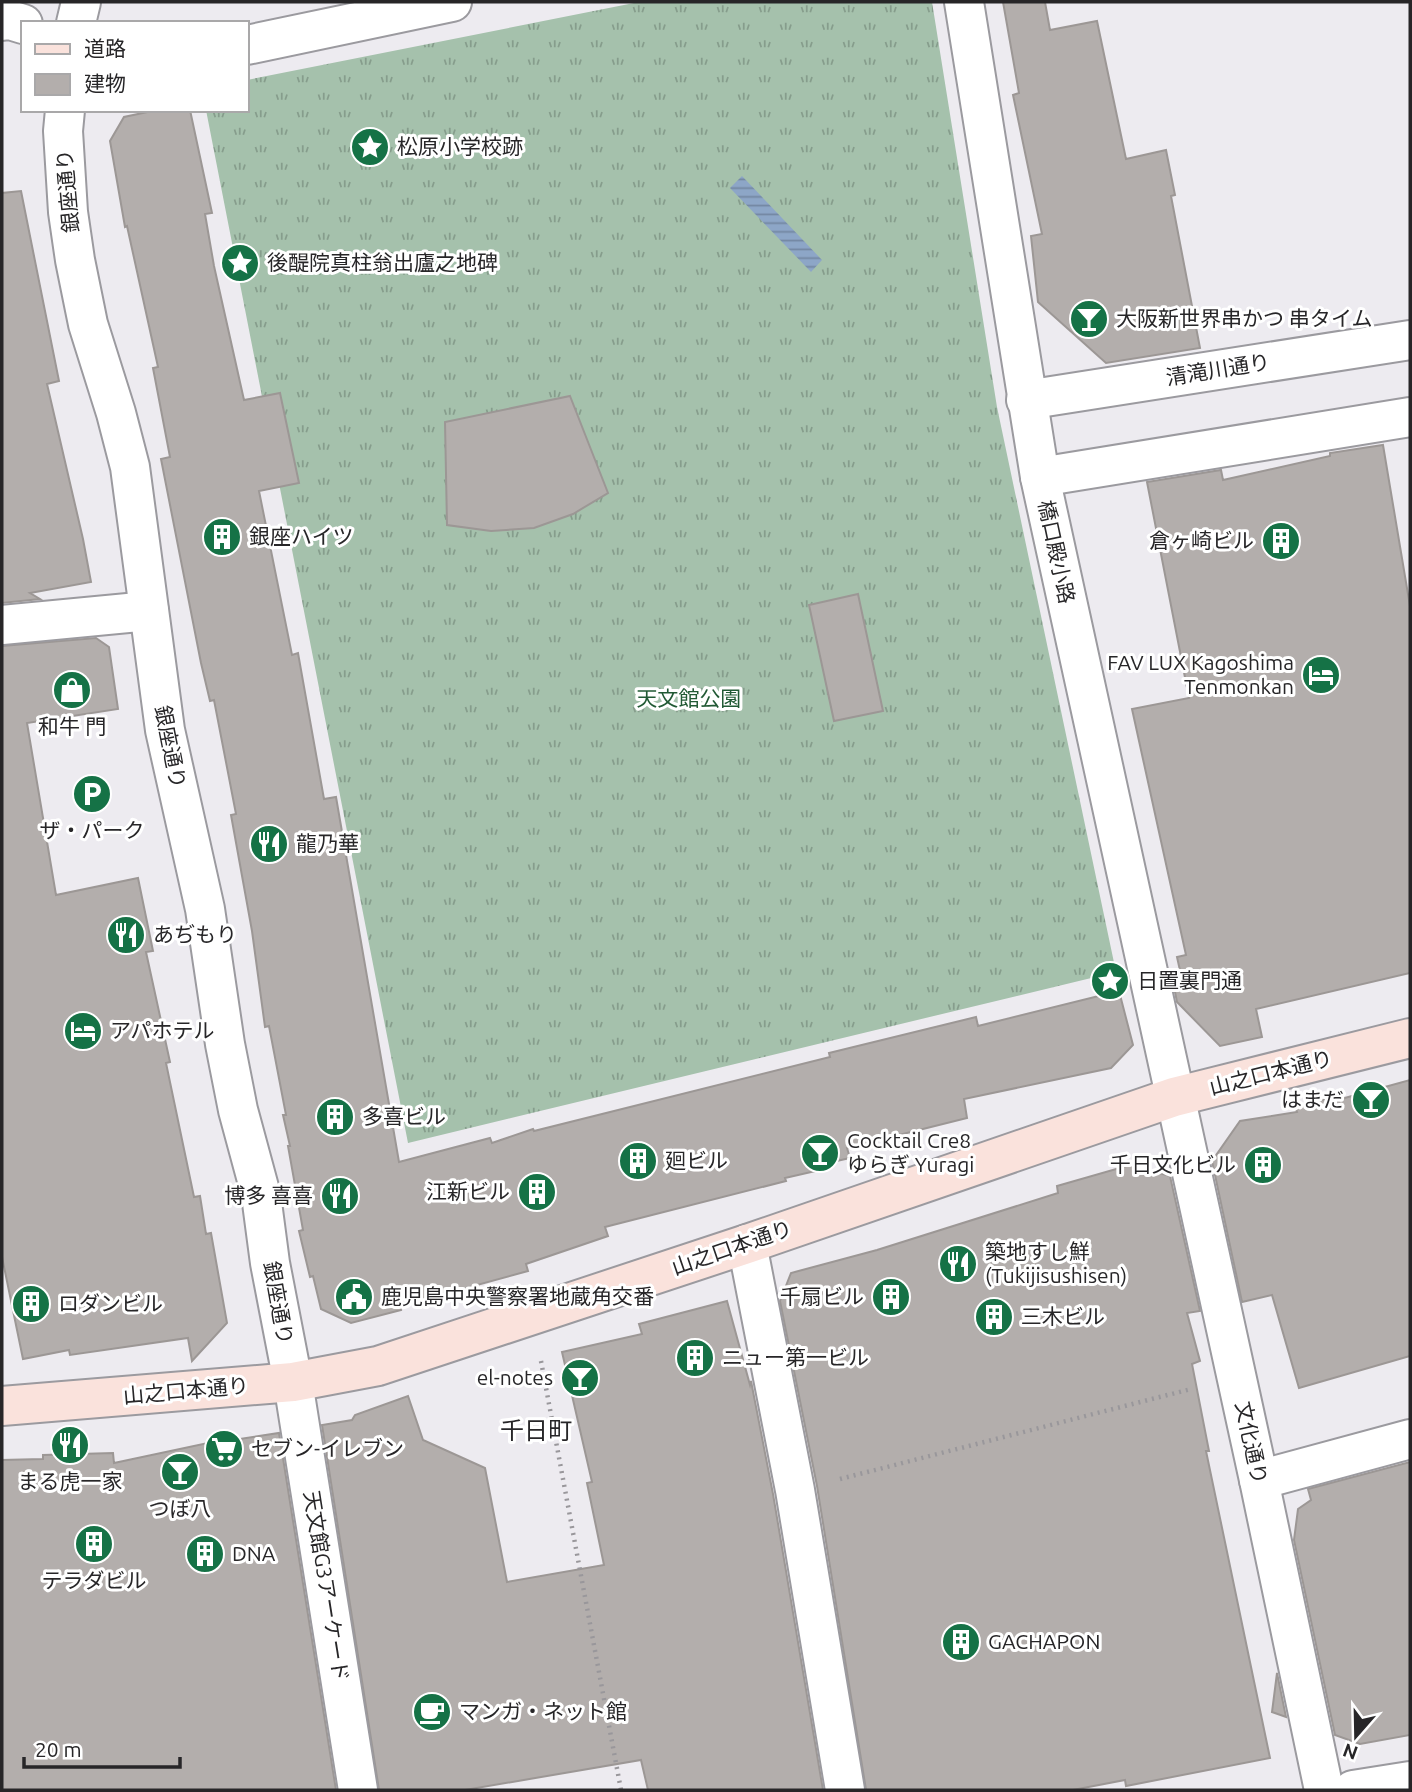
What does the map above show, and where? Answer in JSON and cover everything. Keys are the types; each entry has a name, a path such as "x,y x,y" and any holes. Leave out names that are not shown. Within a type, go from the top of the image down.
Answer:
{"street":[{"path":"76,21 81,2"},
{"path":"248,45 452,2"},
{"name":"橋口殿小路","path":"964,2 1040,477 1174,1097"},
{"path":"2,21 21,23"},
{"name":"銀座通り","path":"65,112 62,131 68,212 75,260 88,324 130,467 165,730 205,909 225,1044 238,1110 261,1195 270,1263 293,1382"},
{"name":"清滝川通り","path":"1026,400 1410,341"},
{"path":"1040,477 1410,417"},
{"path":"2,625 149,611"},
{"name":"山之口本通り","path":"2,1406 293,1382 378,1366 747,1244 1174,1097 1410,1038"},
{"name":"文化通り","path":"1174,1097 1324,1790"},
{"path":"747,1244 795,1490 845,1790"},
{"name":"天文館G3アーケード","path":"293,1382 358,1790"},
{"path":"1259,1480 1410,1439"},
{"path":"1353,1790 1410,1781"}],"path":[{"path":"533,1314 621,1790"},
{"path":"795,1490 1236,1377"}],"green space":[{"name":"天文館公園","path":"639,2 932,2 997,407 1116,972 408,1143 206,112 248,112 248,80"}],"water":[{"path":"742,176 822,260 811,272 730,188"}],"building":[{"path":"1003,2 1045,2 1050,30 1097,21 1126,159 1166,150 1175,195 1171,196 1200,348 1106,363 1038,302 1031,236 1042,234 1013,95 1019,93"},
{"path":"148,112 190,112 212,213 205,214 214,266 244,400 280,393 299,483 259,491 292,655 298,653 324,799 336,797 399,1162 490,1138 492,1143 533,1129 534,1131 830,1057 829,1053 976,1017 978,1026 1119,991 1133,1045 1111,1068 964,1099 967,1118 847,1148 850,1158 819,1165 820,1170 605,1227 608,1236 526,1264 528,1271 400,1306 401,1310 351,1323 321,1309 299,1231 303,1230 283,1115 286,1115 269,1026 265,1027 252,931 231,815 236,814 214,700 210,701 201,663 161,459 170,457 153,368 158,367 127,226 125,227 110,141 124,117"},
{"path":"21,191 59,381 47,384 91,582 30,593 40,599 2,603 2,193"},
{"path":"570,396 608,493 573,514 534,528 491,531 447,525 445,422"},
{"path":"1383,445 1410,606 1410,973 1256,1009 1262,1037 1220,1046 1177,1002 1172,977 1181,975 1177,957 1186,955 1132,709 1189,698 1147,482 1221,470 1223,480 1330,456 1330,453"},
{"path":"858,594 883,711 834,721 809,605"},
{"path":"96,638 109,647 118,709 27,723 56,895 138,878 153,951 146,952 170,1062 166,1063 194,1197 200,1196 206,1234 211,1233 227,1323 192,1361 188,1338 70,1355 69,1350 23,1359 2,1257 2,646"},
{"path":"1410,1080 1410,1356 1299,1388 1272,1295 1242,1302 1212,1161 1240,1121 1297,1112 1295,1106 1340,1096 1341,1099"},
{"path":"1130,1165 1170,1176 1200,1311 1187,1313 1200,1361 1192,1364 1209,1451 1206,1451 1270,1758 1126,1786 1125,1780 1073,1790 866,1790 817,1486 780,1301 791,1273 877,1250 1058,1193 1057,1186"},
{"path":"727,1301 750,1385 751,1381 823,1790 648,1790 641,1760 465,1790 379,1790 322,1425 352,1420 355,1415 408,1396 423,1440 485,1468 507,1582 604,1565 587,1483 592,1482 562,1352 642,1334 639,1324"},
{"path":"279,1433 336,1790 2,1790 2,1460 43,1459 43,1455 113,1453 114,1463 236,1437 240,1439"},
{"path":"1410,1462 1410,1735 1360,1744 1335,1735 1294,1540 1298,1509 1311,1500 1308,1489"},
{"path":"1277,1673 1286,1717 1272,1712"}],"place":[{"name":"松原小学校跡","path":"370,147"},
{"name":"後醍院真柱翁出廬之地碑","path":"240,263"},
{"name":"大阪新世界串かつ 串タイム","path":"1089,319"},
{"name":"銀座ハイツ","path":"222,537"},
{"name":"倉ヶ崎ビル","path":"1281,541"},
{"name":"FAV LUX Kagoshima Tenmonkan","path":"1321,675"},
{"name":"和牛 門","path":"72,690"},
{"name":"ザ・パーク","path":"92,794"},
{"name":"龍乃華","path":"269,844"},
{"name":"あぢもり","path":"126,935"},
{"name":"日置裏門通","path":"1110,981"},
{"name":"アパホテル","path":"83,1031"},
{"name":"はまだ","path":"1371,1100"},
{"name":"多喜ビル","path":"335,1117"},
{"name":"Cocktail Cre8 ゆらぎ Yuragi","path":"820,1153"},
{"name":"廻ビル","path":"638,1161"},
{"name":"千日文化ビル","path":"1263,1165"},
{"name":"江新ビル","path":"537,1192"},
{"name":"博多 喜喜","path":"340,1196"},
{"name":"築地すし鮮 (Tukijisushisen)","path":"958,1264"},
{"name":"鹿児島中央警察署地蔵角交番","path":"354,1297"},
{"name":"千扇ビル","path":"891,1297"},
{"name":"ロダンビル","path":"31,1304"},
{"name":"三木ビル","path":"994,1317"},
{"name":"ニュー第一ビル","path":"695,1358"},
{"name":"el-notes","path":"580,1378"},
{"name":"まる虎一家","path":"70,1445"},
{"name":"セブン-イレブン","path":"224,1449"},
{"name":"つぼ八","path":"180,1472"},
{"name":"テラダビル","path":"94,1544"},
{"name":"DNA","path":"205,1554"},
{"name":"GACHAPON","path":"961,1642"},
{"name":"マンガ・ネット館","path":"432,1712"}],"district":[{"name":"千日町","path":"536,1431"}]}
